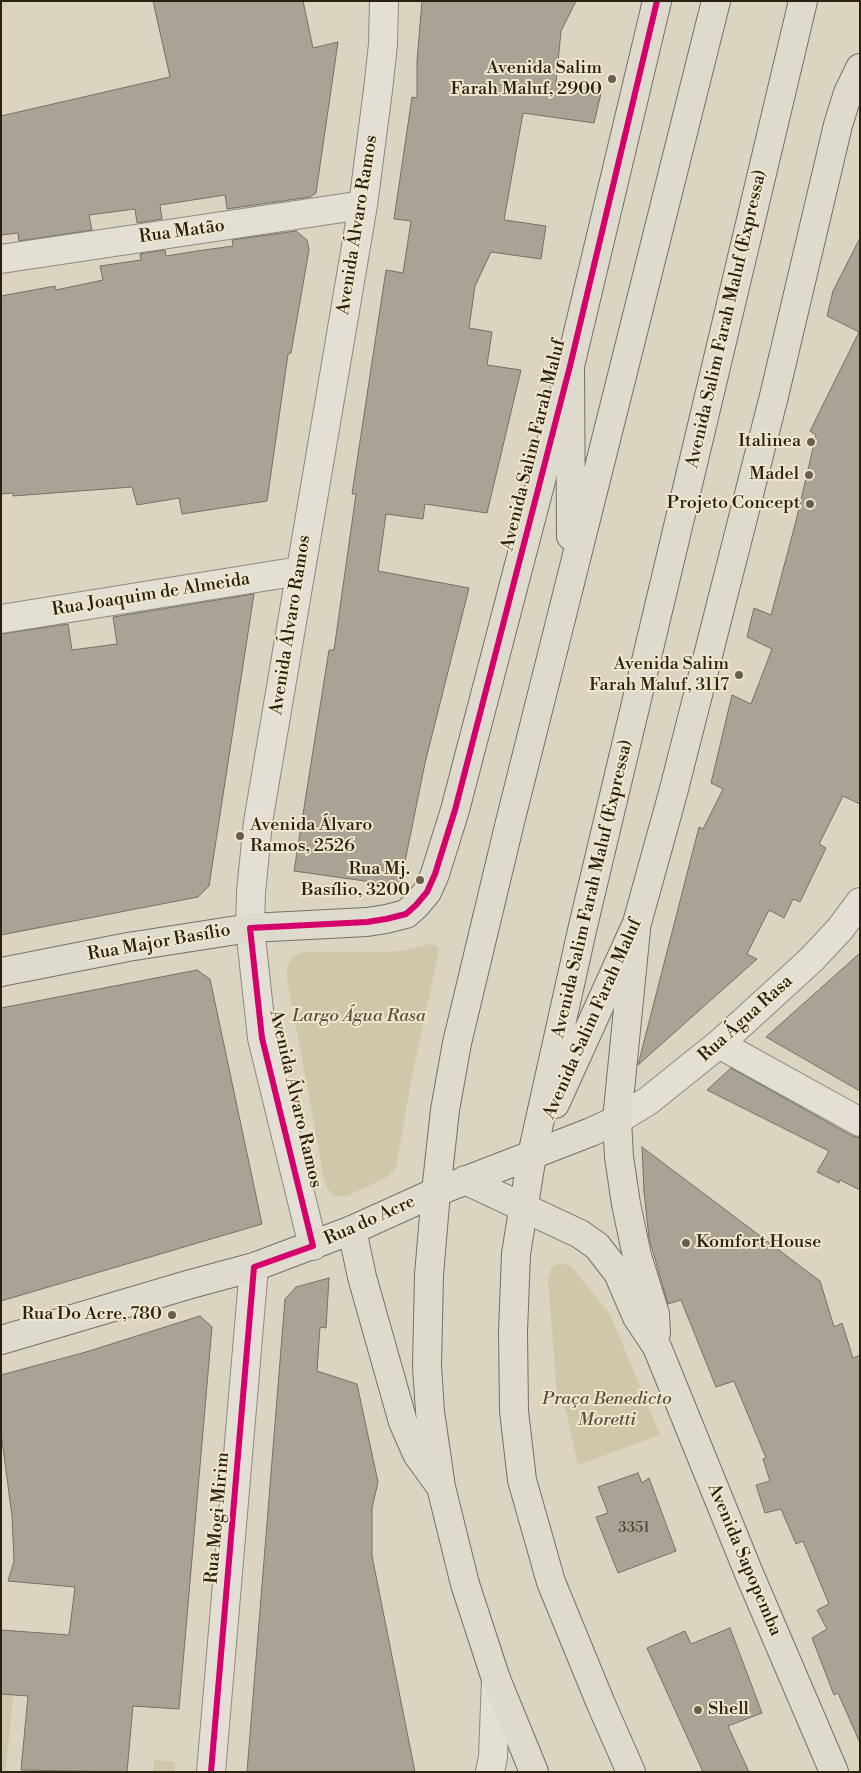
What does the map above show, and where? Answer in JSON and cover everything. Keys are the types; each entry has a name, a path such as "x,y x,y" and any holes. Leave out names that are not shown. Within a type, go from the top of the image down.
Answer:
{"main road":[{"name":"Avenida Salim Farah Maluf","path":"427,892 435,874 455,810 570,366 657,1"},
{"path":"534,1772 496,1679 465,1584 441,1487 430,1412 427,1366 429,1276 444,1110 457,1043 510,822 716,1"},
{"name":"Avenida Salim Farah Maluf (Expressa)","path":"631,1772 551,1582 522,1480 514,1411 513,1332 516,1254 532,1155 585,916 803,1"},
{"name":"Avenida Salim Farah Maluf","path":"532,1155 637,922 673,794 758,460 838,125 848,93 860,68"},
{"name":"Avenida Salim Farah Maluf","path":"570,366 571,578"},
{"name":"Rua Major Basílio","path":"1,972 128,947 250,928 386,919 406,914 427,892"},
{"name":"Avenida Sapopemba","path":"637,922 617,1120 619,1157 626,1204 637,1256 655,1314 657,1347"},
{"name":"Rua do Acre","path":"1,1340 254,1267 313,1246 436,1192 591,1132 617,1120"},
{"name":"Avenida Sapopemba","path":"465,1180 522,1208 566,1226 597,1246 618,1274 637,1317 657,1347 748,1571 834,1772"},
{"path":"352,1230 362,1278 403,1422 417,1454 441,1487"}],"street":[{"name":"Avenida Álvaro Ramos","path":"313,1246 262,1038 250,928 253,862 300,571 363,205 383,44 384,1"},
{"name":"Rua Matão","path":"1,259 363,205"},
{"name":"Rua Joaquim de Almeida","path":"1,620 300,571"},
{"name":"Rua Água Rasa","path":"617,1120 648,1101 719,1044 811,960 840,930 860,902"},
{"path":"719,1044 860,1122"},
{"name":"Rua Mogi Mirim","path":"211,1772 254,1267"},
{"path":"490,1772 493,1757 496,1679"}],"green space":[{"name":"Largo Água Rasa","path":"430,944 437,946 439,950 411,1081 396,1168 386,1178 347,1196 336,1196 327,1188 324,1178 287,979 289,962 295,955 304,952 385,952 407,950"},
{"name":"Praça Benedicto Moretti","path":"560,1263 571,1266 610,1314 660,1435 578,1465 566,1411 557,1395 548,1279 552,1267"},
{"path":"1,1694 13,1695 6,1770 1,1770"},
{"path":"154,1760 175,1762 174,1772 153,1772"}],"building":[{"path":"153,1 303,1 313,48 338,42 316,193 310,197 227,209 225,195 160,205 162,219 137,223 135,209 89,215 92,230 19,241 18,233 1,235 1,116 170,77"},
{"path":"422,1 576,1 561,31 556,82 602,89 594,123 523,113 504,220 546,226 541,259 491,252 475,286 469,328 492,332 487,365 521,370 487,513 425,504 423,519 386,514 378,571 469,588 425,763 400,886 294,871 329,650 334,650 356,494 352,494 386,270 403,273 411,221 394,219 412,97 417,98 417,61"},
{"path":"296,231 307,240 309,250 291,353 288,354 267,501 182,514 179,498 137,505 132,487 13,496 13,493 1,494 1,296 55,286 56,290 103,280 100,266 141,260 140,254 165,250 166,256 233,246 232,240"},
{"path":"860,238 860,804 843,796 819,844 826,848 800,902 793,899 784,918 769,910 747,954 757,959 638,1065 699,827 703,829 723,789 711,783 732,695 751,704 772,649 747,637 754,608 771,615 816,435 810,431 859,332 827,316 833,291"},
{"path":"254,594 209,886 198,897 1,935 1,634 68,624 72,650 117,644 113,617"},
{"path":"860,953 860,1091 766,1037"},
{"path":"197,970 210,979 262,1224 1,1301 1,1008"},
{"path":"731,1068 852,1136 860,1138 860,1190 840,1180 839,1183 817,1172 829,1151 707,1090"},
{"path":"642,1147 820,1281 834,1327 842,1323 853,1358 860,1355 860,1743 838,1693 834,1695 812,1638 827,1629 817,1610 829,1604 803,1541 796,1544 781,1509 765,1513 756,1485 770,1481 763,1459 766,1458 734,1381 716,1387 681,1300 668,1304 649,1238"},
{"path":"329,1278 326,1328 320,1327 317,1371 357,1384 378,1482 372,1508 372,1556 415,1772 247,1772 285,1299 296,1287"},
{"path":"200,1316 212,1327 179,1709 133,1706 127,1772 21,1770 28,1696 1,1694 1,1630 69,1635 75,1587 8,1581 14,1561 12,1516 1,1433 1,1375 86,1352"},
{"path":"638,1473 642,1483 649,1478 676,1551 618,1573 596,1517 608,1513 598,1487"},
{"name":"Shell","path":"730,1628 762,1713 728,1726 749,1772 703,1772 647,1648 685,1631 691,1644"}],"cycle path":[{"path":"211,1772 254,1267 313,1246 262,1038 250,928 367,922 406,914 427,892 435,874 455,810 570,366 657,1"}],"place":[{"name":"Avenida Salim Farah Maluf, 2900","path":"612,79"},
{"name":"Italinea","path":"811,442"},
{"name":"Madel","path":"809,475"},
{"name":"Projeto Concept","path":"810,504"},
{"name":"Avenida Salim Farah Maluf, 3117","path":"739,675"},
{"name":"Avenida Álvaro Ramos, 2526","path":"240,836"},
{"name":"Rua Mj. Basílio, 3200","path":"420,880"},
{"name":"Komfort House","path":"686,1243"},
{"name":"Rua Do Acre, 780","path":"172,1315"},
{"name":"Shell","path":"698,1710"}]}
